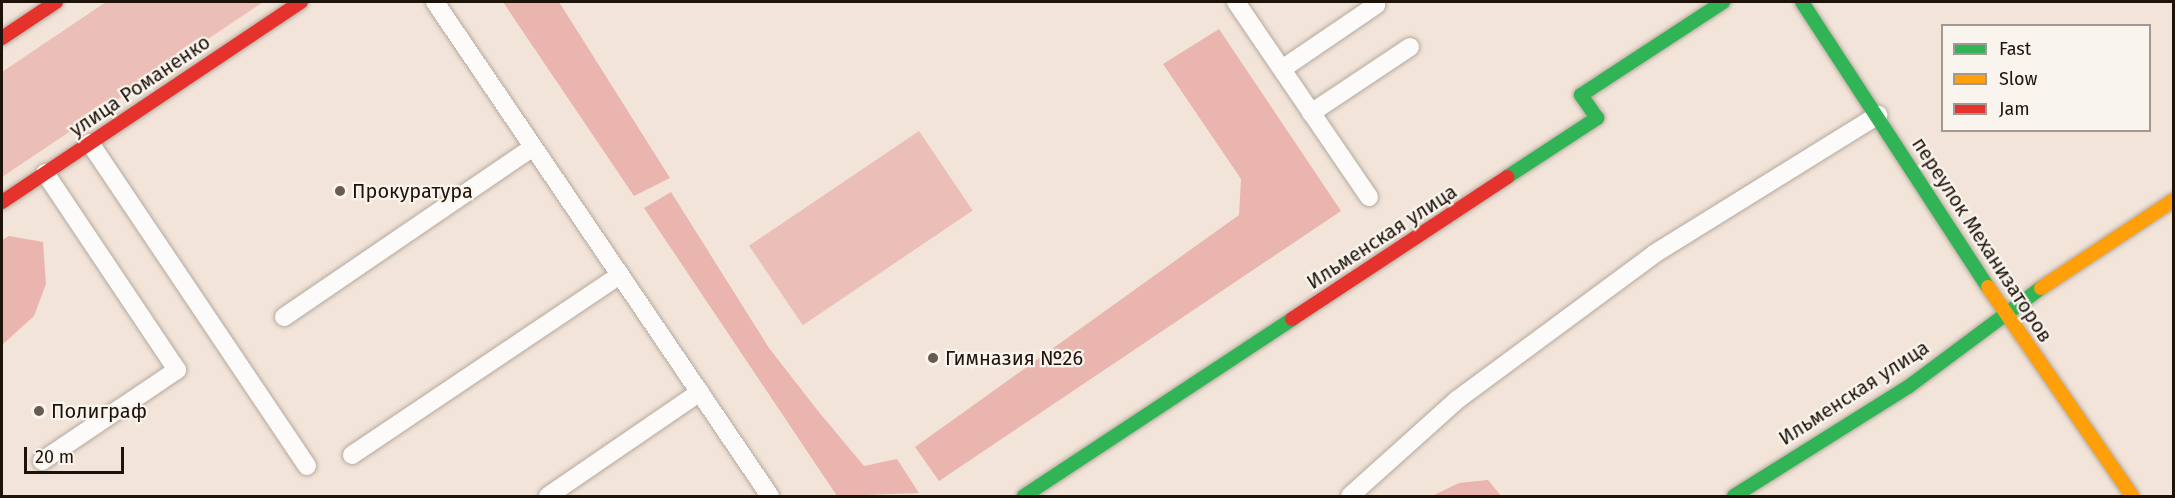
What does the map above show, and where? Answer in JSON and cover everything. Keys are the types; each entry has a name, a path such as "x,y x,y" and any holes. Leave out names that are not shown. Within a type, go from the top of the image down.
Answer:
{"street":[{"path":"2,38 56,2"},
{"name":"улица Романенко","path":"2,202 301,2"},
{"name":"Ильменская улица","path":"1024,496 1597,118 1581,95 1723,2"},
{"name":"переулок Механизаторов","path":"1802,2 1878,115 2004,312 2132,496"},
{"name":"Ильменская улица","path":"1734,496 1908,387 2004,312 2174,200"}],"lane":[{"path":"435,2 770,496"},
{"path":"1236,2 1369,197"},
{"path":"1281,69 1376,5"},
{"path":"1311,113 1410,47"},
{"path":"1350,496 1457,400 1654,254 1878,115"},
{"path":"90,143 307,466"},
{"path":"284,317 533,147"},
{"path":"42,461 177,370 45,173"},
{"path":"352,455 620,275"},
{"path":"549,496 699,392"}],"shaded area":[{"path":"106,2 263,2 2,177 2,72"},
{"path":"503,2 559,2 670,178 634,196"},
{"path":"1219,29 1341,211 939,481 915,447 1239,215 1241,179 1163,64"},
{"path":"919,131 973,211 803,325 749,246"},
{"path":"671,192 769,348 818,411 864,466 897,459 919,493 837,496 644,208"},
{"path":"9,236 43,242 46,284 34,316 2,345 2,240"},
{"path":"1488,480 1501,496 1432,496 1459,483"}],"traffic: fast":[{"path":"1507,177 1597,118 1581,95 1723,2"},
{"path":"1802,2 1988,287"},
{"path":"1734,496 1908,387 2041,288"},
{"path":"1024,496 1292,319"}],"traffic: slow":[{"path":"2041,288 2174,200"},
{"path":"1988,287 2132,496"}],"traffic: jam":[{"path":"2,38 56,2"},
{"path":"2,202 301,2"},
{"path":"1292,319 1507,177"}],"place":[{"name":"Прокуратура","path":"340,191"},
{"name":"Гимназия №26","path":"933,358"},
{"name":"Полиграф","path":"39,411"}]}
